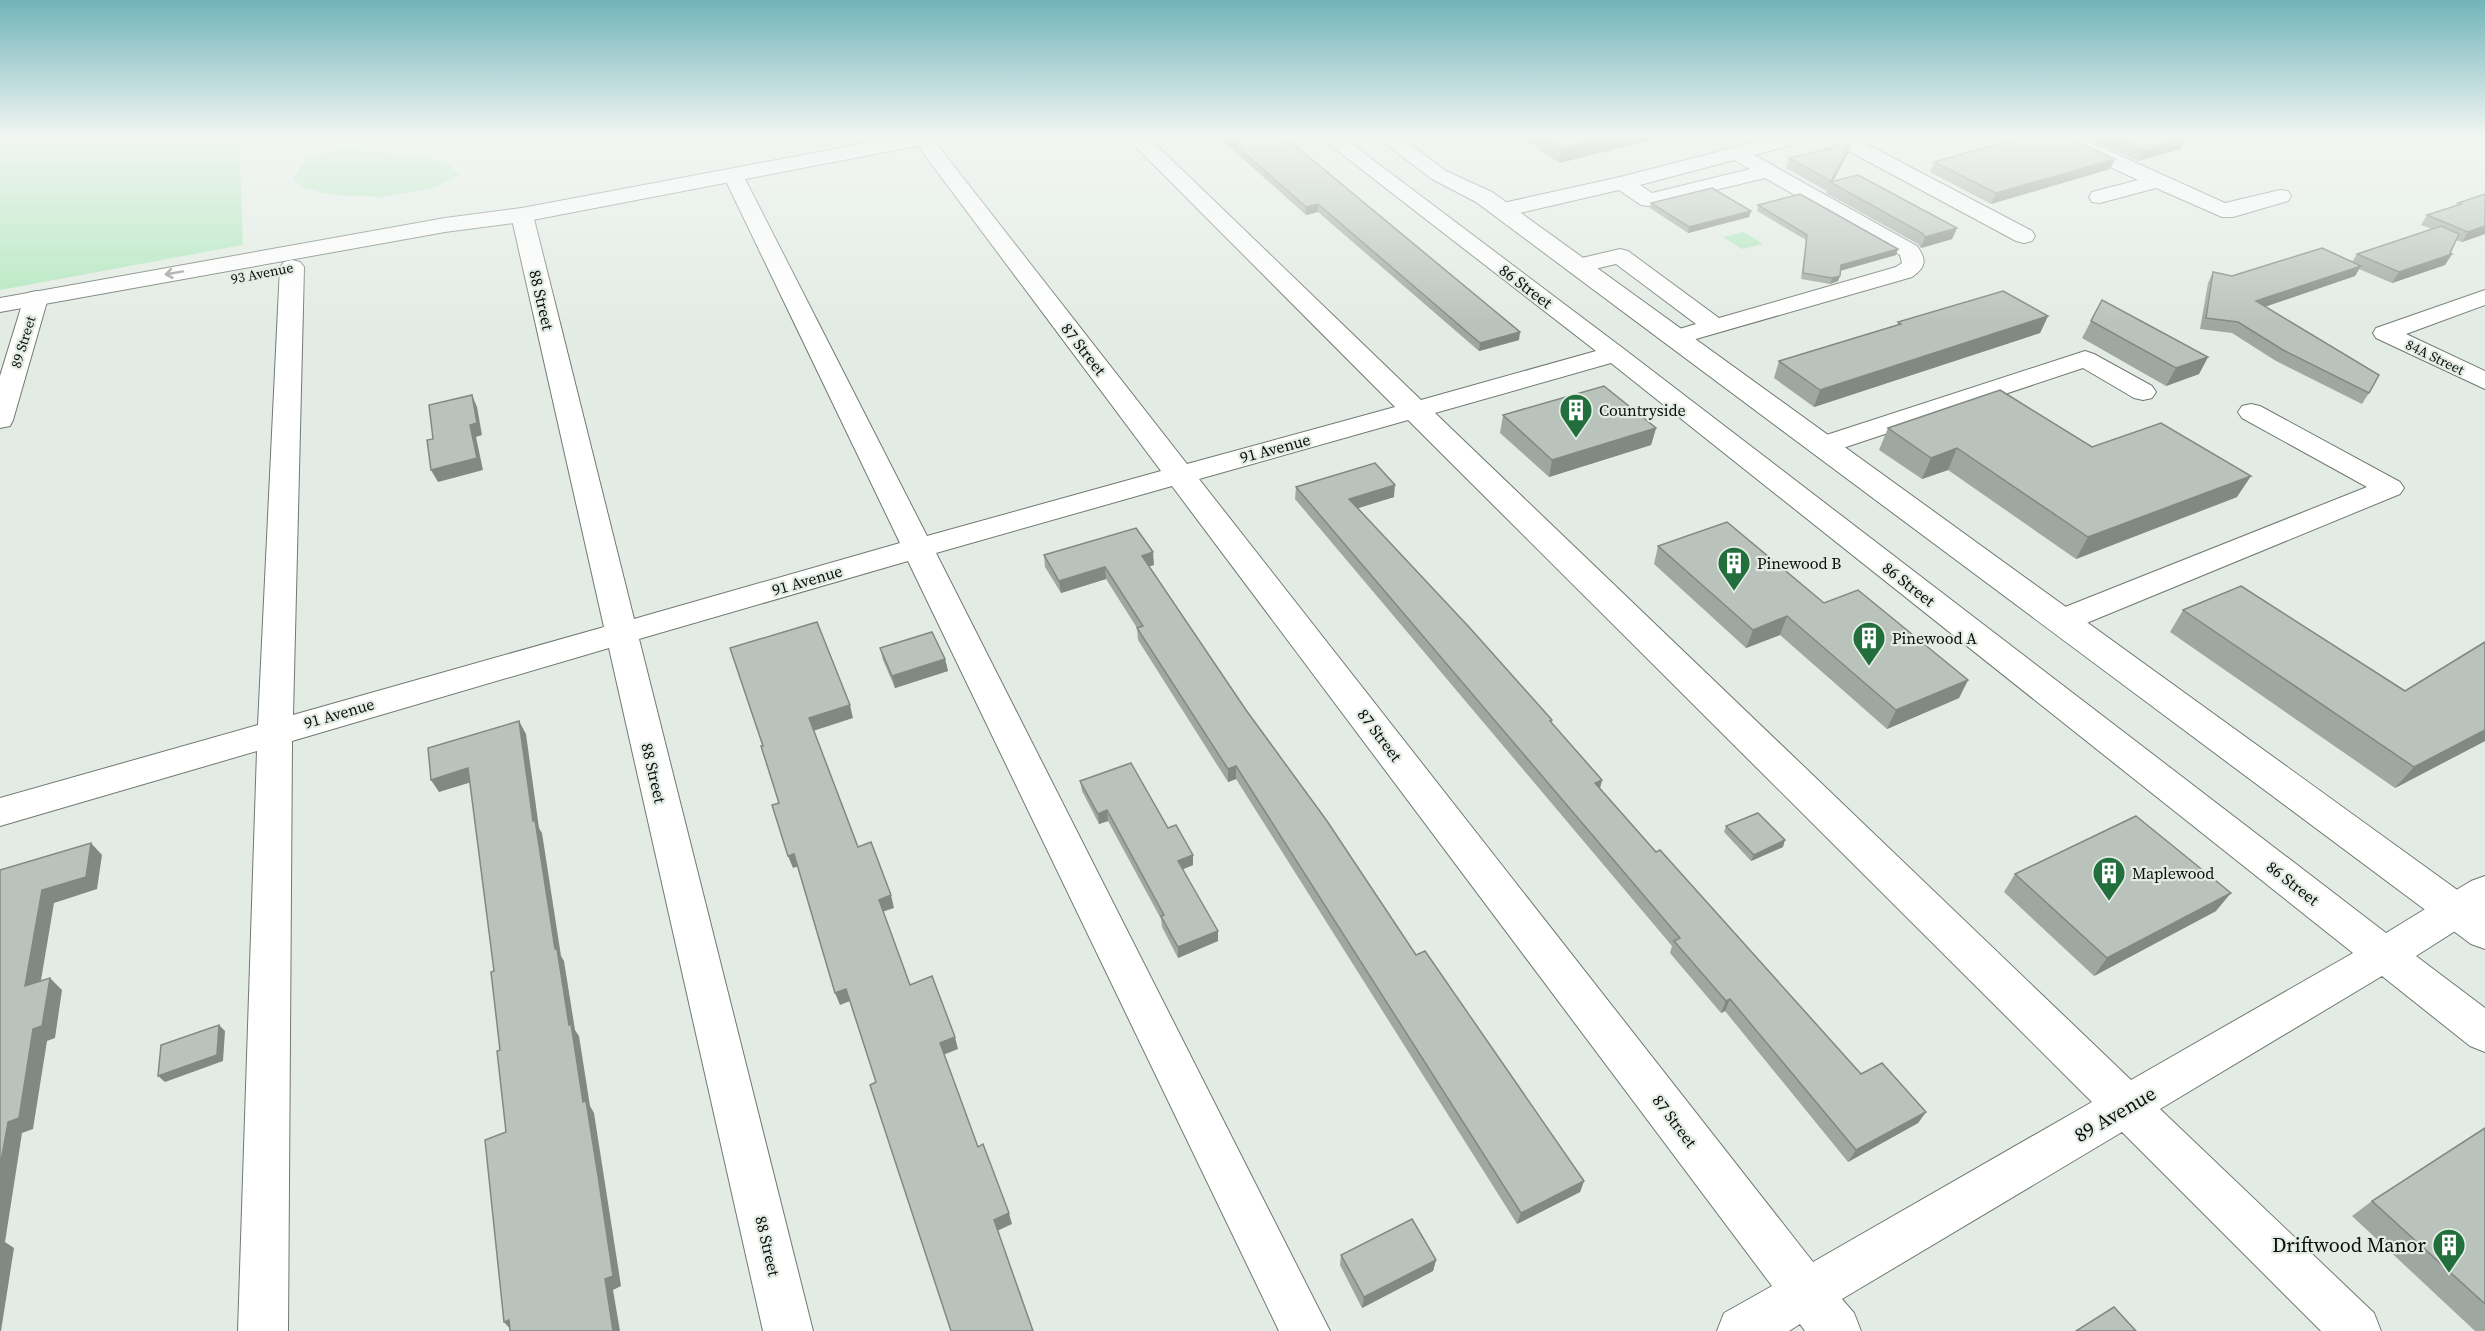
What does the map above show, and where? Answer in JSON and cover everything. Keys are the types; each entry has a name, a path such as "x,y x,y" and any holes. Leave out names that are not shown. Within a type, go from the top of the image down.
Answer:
{"street":[{"name":"93 Avenue","path":"0,323 33,308 445,225 522,215 601,200"},
{"path":"745,200 1305,1331"},
{"name":"87 Street","path":"971,200 1836,1331"},
{"path":"1200,200 2356,1331"},
{"name":"86 Street","path":"1413,200 1615,354 2485,1033"},
{"path":"1487,200 2061,621 2476,912"},
{"path":"1493,203 1512,200"},
{"path":"1675,338 1904,272 1912,266 1914,259 1909,251 1820,200"},
{"path":"1956,200 2024,236"},
{"path":"2200,200 2223,210 2233,210 2266,200"},
{"name":"93 Avenue","path":"0,305 33,308 292,267 447,235 522,215"},
{"name":"88 Street","path":"522,215 788,1331"},
{"path":"1577,266 1620,256 1716,327"},
{"path":"263,1331 275,732 292,267"},
{"name":"84A Street","path":"2485,297 2385,333 2485,381"},
{"name":"89 Street","path":"0,420 33,308"},
{"name":"91 Avenue","path":"0,812 918,548 1615,354"},
{"path":"1821,446 2085,359 2143,392"},
{"path":"2061,621 2390,488 2251,412"},
{"name":"89 Avenue","path":"1742,1331 2384,955 2476,912"}],"green space":[{"path":"0,200 241,200 243,245 0,290"},
{"path":"1744,232 1763,244 1742,249 1723,237"}],"building":[{"path":"1298,200 1361,200 1520,332 1480,343 1318,204 1306,207"},
{"path":"1663,200 1733,200 1751,211 1689,227 1651,203"},
{"path":"1777,200 1811,200 1898,249 1841,265 1840,276 1832,278 1803,273 1807,235 1758,205"},
{"path":"1863,200 1905,200 1957,228 1925,237 1922,233"},
{"path":"2467,200 2485,200 2485,226 2468,232 2427,215 2461,204 2458,203"},
{"path":"2441,226 2459,234 2450,253 2452,254 2399,272 2357,254"},
{"path":"2322,248 2361,266 2256,301 2379,375 2369,393 2283,350 2238,322 2206,318 2213,272 2232,276"},
{"path":"2003,291 2048,316 1820,390 1779,361 1901,324 1898,322"},
{"path":"2102,300 2208,357 2176,368 2091,321"},
{"path":"1604,386 1656,428 1552,460 1503,415"},
{"path":"2000,390 2092,447 2161,423 2251,476 2088,537 1957,448 1931,458 1888,428"},
{"path":"472,395 477,423 470,425 477,458 431,470 427,440 433,439 429,405"},
{"path":"1375,463 1395,485 1349,499 1552,720 1550,721 1602,780 1595,783 1656,852 1660,850 1861,1074 1882,1063 1926,1112 1856,1150 1730,999 1726,1001 1674,941 1680,938 1296,487"},
{"path":"1727,522 1824,603 1858,590 1968,680 1896,710 1787,616 1753,630 1658,546"},
{"path":"1136,528 1153,552 1142,556 1246,710 1327,821 1416,955 1425,951 1584,1181 1521,1213 1236,766 1228,769 1137,628 1143,626 1105,567 1059,581 1044,555"},
{"path":"2241,586 2405,691 2485,642 2485,730 2414,767 2183,610"},
{"path":"817,622 850,705 809,718 858,847 871,842 891,895 879,900 910,985 932,976 955,1037 940,1043 978,1147 983,1144 1009,1213 994,1220 1033,1331 951,1331 870,1085 876,1082 846,989 835,993 794,854 788,856 772,805 779,803 761,746 763,746 730,648"},
{"path":"932,632 945,659 892,676 880,648"},
{"path":"519,721 555,949 557,949 569,1025 571,1024 583,1102 586,1101 598,1176 613,1276 605,1279 613,1331 510,1331 509,1320 504,1322 485,1140 506,1132 491,972 494,971 468,768 431,780 428,748"},
{"path":"1131,763 1168,828 1176,825 1193,855 1178,861 1218,931 1178,947 1161,916 1164,915 1107,810 1098,814 1080,781"},
{"path":"1758,813 1785,840 1754,855 1726,826"},
{"name":"Maplewood","path":"2136,816 2231,893 2107,958 2015,874"},
{"path":"91,843 86,877 42,890 25,986 50,978 42,1026 33,1029 19,1118 8,1122 0,1167 0,870"},
{"path":"219,1025 217,1055 158,1076 161,1045"},
{"name":"Driftwood Manor","path":"2485,1128 2485,1304 2372,1201"},
{"path":"1412,1219 1436,1260 1364,1297 1341,1255"},
{"path":"2114,1307 2136,1331 2076,1331"}],"place":[{"name":"Countryside","path":"1576,439"},
{"name":"Pinewood B","path":"1734,592"},
{"name":"Pinewood A","path":"1869,667"},
{"name":"Maplewood","path":"2109,902"},
{"name":"Driftwood Manor","path":"2449,1274"}]}
